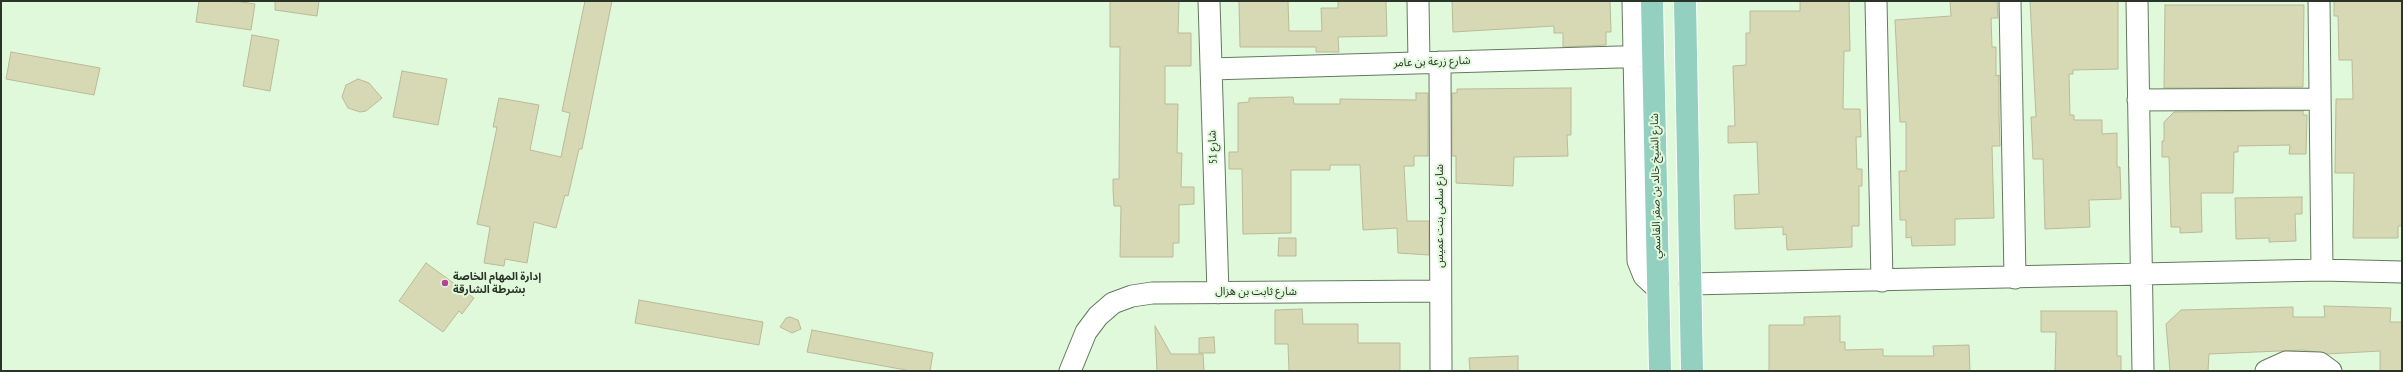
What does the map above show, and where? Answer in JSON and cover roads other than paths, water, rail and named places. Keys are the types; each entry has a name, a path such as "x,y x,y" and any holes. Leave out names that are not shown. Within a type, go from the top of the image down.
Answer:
{"main road":[{"name":"شارع الشيخ خالد بن صقر القاسمي","path":"1652,1 1644,56 1658,290 1660,371"},
{"path":"1685,1 1692,371"}],"street":[{"name":"شارع 51","path":"1209,1 1218,292"},
{"path":"1418,1 1419,63"},
{"path":"1633,1 1644,56"},
{"path":"1876,1 1882,280"},
{"path":"2010,1 2015,278"},
{"path":"2137,1 2140,275 2143,371"},
{"path":"2318,1 2322,270"},
{"name":"شارع زرعة بن عامر","path":"1211,69 1644,56"},
{"name":"شارع سلمى بنت عميس","path":"1440,62 1440,371"},
{"path":"2138,100 2320,100"},
{"path":"1690,284 2322,270 2402,272"},
{"name":"شارع ثابت بن هزال","path":"1070,371 1086,332 1098,316 1113,303 1132,296 1152,293 1440,291"},
{"path":"2266,371 2286,362 2320,363 2331,371"}],"place":[{"name":"إدارة المهام الخاصة بشرطة الشارقة","path":"445,283"}]}
